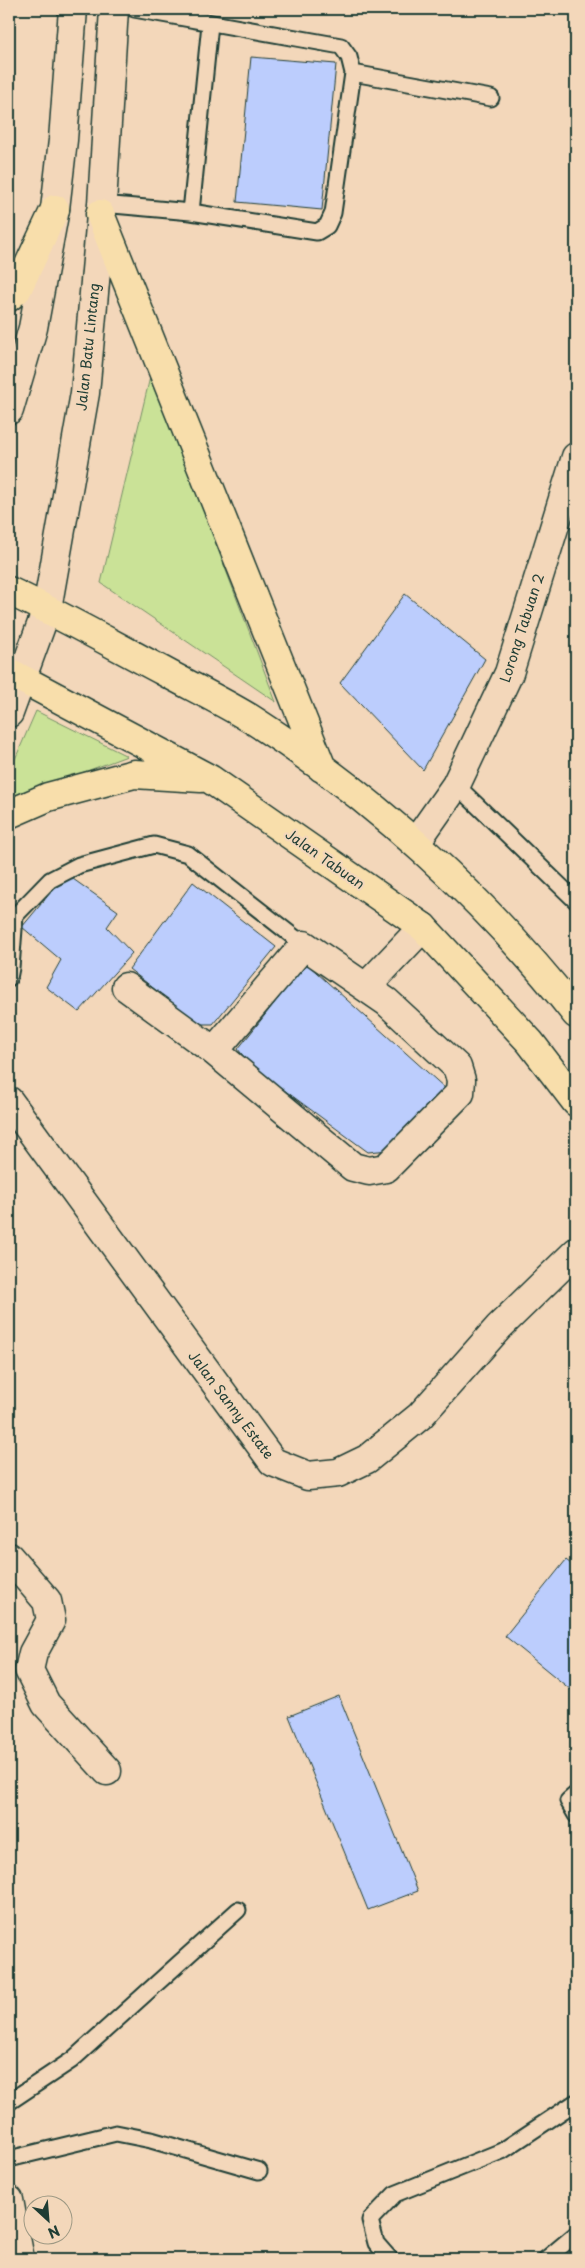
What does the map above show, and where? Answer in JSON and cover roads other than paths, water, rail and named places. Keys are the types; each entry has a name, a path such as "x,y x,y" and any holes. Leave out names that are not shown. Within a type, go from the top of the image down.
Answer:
{"main road":[{"path":"9,297 17,290 55,209"},
{"path":"101,209 322,768"},
{"path":"9,591 47,609 255,722 322,768 416,842 550,980 576,1014"},
{"name":"Jalan Tabuan","path":"16,675 210,779 423,928 530,1042 576,1102"},
{"path":"9,814 48,797 134,774 210,779"}],"street":[{"path":"9,410 33,328 55,209 63,140 72,9"},
{"name":"Jalan Batu Lintang","path":"9,713 16,675 47,609 86,393 101,209 114,9"},
{"name":"Lorong Tabuan 2","path":"416,842 456,785 509,673 576,457"},
{"path":"367,986 423,928"},
{"path":"126,987 214,1051 353,1167 369,1171 386,1168 460,1093 457,1067 367,986 304,945 214,1051"},
{"name":"Jalan Sanny Estate","path":"9,1101 273,1462 308,1476 338,1473 367,1459 420,1416 499,1327 576,1252"},
{"path":"9,1557 47,1601 51,1620 34,1653 30,1670 46,1704 107,1771"},
{"path":"9,2200 20,2259"}],"lane":[{"path":"101,209 191,212 317,232 327,226 333,213 353,73 349,57 341,46 134,9"},
{"path":"191,212 210,24"},
{"path":"353,73 491,98"},
{"path":"456,785 576,901"},
{"path":"9,978 12,968 15,916 50,880 79,865 154,845 188,854 304,945"},
{"path":"576,1794 568,1802 576,1815"},
{"path":"9,2102 72,2060 238,1910"},
{"path":"390,2259 376,2243 370,2220 395,2194 502,2151 576,2102"},
{"path":"9,2159 116,2133 151,2140 259,2171"},
{"path":"546,2259 576,2234"}]}
